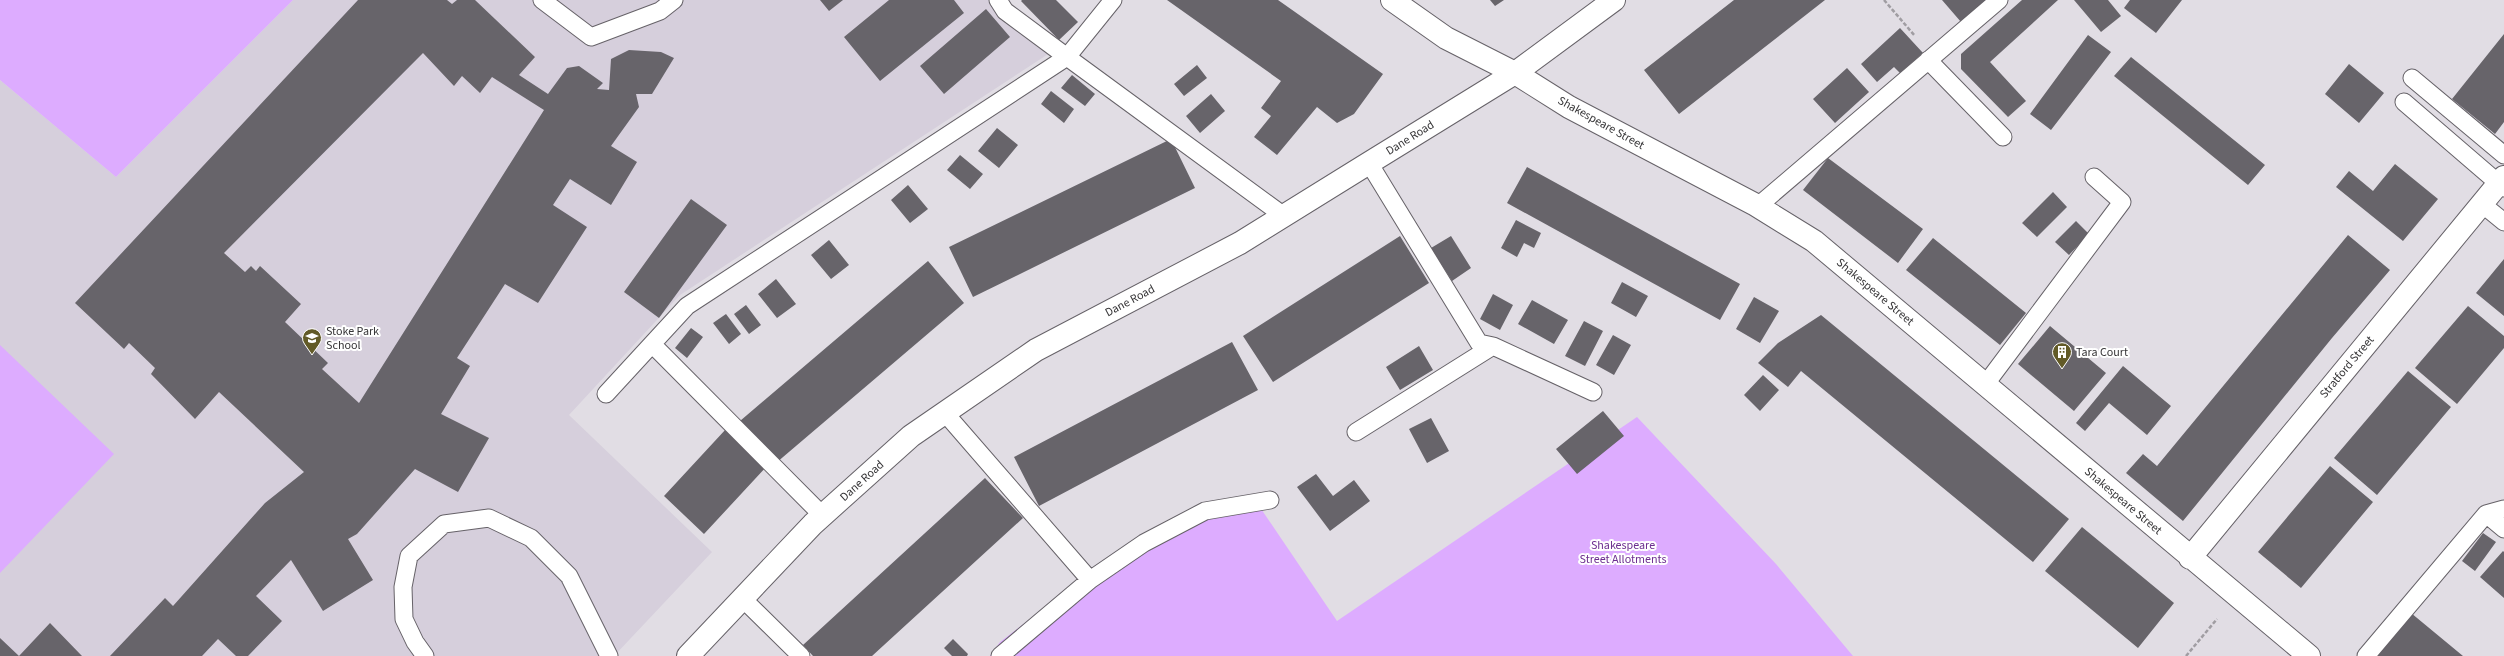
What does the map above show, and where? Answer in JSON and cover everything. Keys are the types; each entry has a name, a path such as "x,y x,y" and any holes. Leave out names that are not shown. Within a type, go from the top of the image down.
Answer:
{"street":[{"name":"Shakespeare Street","path":"1392,0 1446,38 1515,73 1570,107 1758,206 1814,241 2190,558 2310,656"},
{"name":"Dane Road","path":"688,656 823,516 911,436 1036,350 1240,243 1515,73 1614,0"},
{"name":"Stratford Street","path":"2190,558 2482,204 2502,183"}],"lane":[{"path":"542,0 591,37 660,11 674,0"},
{"path":"998,0 1005,11 1284,216"},
{"path":"606,394 687,306 1067,57 1113,0"},
{"path":"1758,206 1999,0"},
{"path":"1930,58 2003,137"},
{"path":"2412,78 2504,155"},
{"path":"2404,102 2502,183"},
{"path":"1369,163 1479,343 1493,346 1593,392"},
{"path":"1984,385 2122,202 2094,177"},
{"path":"2482,204 2504,222"},
{"path":"652,344 823,516"},
{"path":"1356,432 1493,346"},
{"path":"945,413 1090,580"},
{"path":"1000,656 1090,580 1144,543 1205,511 1270,500"},
{"path":"2366,656 2486,514 2504,509"},
{"path":"2486,514 2504,529"},
{"path":"425,656 415,642 404,619 403,587 409,556 444,524 489,518 531,538 569,576 609,656"},
{"path":"742,599 801,656"}],"path":[{"path":"1884,0 1930,58"},
{"path":"2186,656 2237,596"}],"shaded area":[{"name":"Stoke Park School","path":"293,0 999,0 1062,45 680,295 569,415 712,552 614,656 0,656 0,80 116,177"}],"green space":[{"path":"0,0 293,0 116,177 0,80"},
{"path":"0,345 114,454 0,573"},
{"name":"Shakespeare Street Allotments","path":"1637,417 1776,564 1853,656 990,656 1000,642 1140,535 1251,494 1337,621"}],"building":[{"path":"358,0 447,0 452,4 457,0 475,0 535,57 519,75 548,94 567,68 579,66 603,83 597,89 609,90 611,59 629,50 661,52 674,58 652,94 636,94 639,107 611,146 637,162 611,205 570,179 553,205 587,227 538,303 505,284 457,358 470,366 441,414 489,438 458,492 415,469 357,534 348,539 373,580 323,611 291,560 256,596 282,621 248,656 236,656 218,639 202,656 110,656 165,598 173,606 265,503 304,472 219,392 195,419 151,374 155,368 129,343 124,349 75,303","holes":["423,53 454,86 462,76 480,93 492,77 544,110 359,403 322,369 328,363 285,322 301,304 260,266 256,271 251,266 245,272 224,253"]},
{"path":"820,0 843,0 829,11"},
{"path":"889,0 954,0 964,13 880,81 844,37"},
{"path":"1056,0 1078,22 1059,40 1021,1"},
{"path":"1167,0 1278,0 1383,74 1354,114 1337,123 1317,107 1277,155 1254,137 1271,116 1261,108 1281,81"},
{"path":"1490,0 1504,0 1495,6"},
{"path":"1734,0 1825,0 1679,114 1644,70"},
{"path":"1942,0 1986,0 1961,22"},
{"path":"2022,0 2058,0 1990,62 2026,101 2008,117 1961,69 1961,54"},
{"path":"2074,0 2108,0 2121,16 2101,32"},
{"path":"2130,0 2182,0 2156,33 2124,8"},
{"path":"986,9 1010,37 944,94 920,66"},
{"path":"1900,28 1923,53 1900,73 1894,67 1877,82 1861,64"},
{"path":"2504,34 2504,122 2495,134 2452,99"},
{"path":"2088,35 2111,52 2051,130 2030,114"},
{"path":"2131,57 2265,165 2248,185 2114,76"},
{"path":"2349,64 2384,93 2359,123 2325,94"},
{"path":"1197,65 1207,78 1184,96 1174,84"},
{"path":"1847,68 1869,92 1835,123 1813,99"},
{"path":"1072,75 1095,94 1085,106 1061,88"},
{"path":"1051,91 1074,109 1064,123 1041,104"},
{"path":"1211,94 1225,111 1200,133 1186,116"},
{"path":"997,128 1018,145 999,168 978,151"},
{"path":"1171,139 1195,188 973,297 949,247"},
{"path":"960,155 983,174 970,189 947,170"},
{"path":"1828,158 1923,229 1898,263 1803,190"},
{"path":"2395,164 2438,199 2403,241 2336,187 2349,171 2373,191"},
{"path":"1527,167 1740,284 1720,320 1507,203"},
{"path":"908,185 928,209 910,223 891,200"},
{"path":"2053,192 2067,207 2037,237 2022,223"},
{"path":"691,199 727,225 659,318 624,292"},
{"path":"1516,220 1541,233 1534,248 1524,243 1517,257 1501,248"},
{"path":"2076,221 2089,234 2069,255 2055,242"},
{"path":"2348,235 2390,270 2332,338 2183,521 2126,473 2143,454 2157,466"},
{"path":"1400,236 1429,283 1273,382 1243,336"},
{"path":"1451,236 1471,268 1452,281 1431,248"},
{"path":"1933,238 2026,313 2000,345 1906,270"},
{"path":"829,240 849,265 831,279 811,255"},
{"path":"2504,259 2504,316 2476,293"},
{"path":"928,261 964,303 776,463 740,421"},
{"path":"776,279 796,304 777,318 758,294"},
{"path":"1622,282 1648,296 1636,317 1611,303"},
{"path":"1493,294 1513,305 1500,330 1480,319"},
{"path":"1754,297 1779,311 1760,343 1736,329"},
{"path":"1532,300 1568,320 1554,344 1518,324"},
{"path":"746,305 761,325 749,334 734,314"},
{"path":"2468,306 2504,336 2504,348 2457,404 2415,368"},
{"path":"726,314 741,334 729,344 713,323"},
{"path":"1821,315 2069,519 2033,562 1801,371 1788,387 1758,363 1778,343"},
{"path":"1584,321 1603,331 1585,366 1565,356"},
{"name":"Tara Court","path":"2050,326 2106,373 2074,411 2018,364"},
{"path":"691,328 703,337 687,358 675,348"},
{"path":"1613,335 1631,345 1614,375 1596,365"},
{"path":"1232,342 1258,390 1039,506 1014,457"},
{"path":"1419,346 1433,370 1400,390 1386,367"},
{"path":"2123,366 2171,406 2147,435 2109,403 2085,431 2076,423"},
{"path":"2408,371 2451,407 2377,495 2334,458"},
{"path":"1763,375 1779,390 1760,411 1744,395"},
{"path":"1603,411 1624,436 1577,474 1556,449"},
{"path":"1431,418 1449,451 1427,463 1409,429"},
{"path":"726,429 767,466 704,534 664,496"},
{"path":"2330,466 2373,502 2301,588 2258,552"},
{"path":"1316,474 1333,496 1354,480 1370,501 1330,531 1297,487"},
{"path":"985,478 1023,518 872,656 813,656 803,645"},
{"path":"2082,527 2174,603 2138,648 2045,571"},
{"path":"2483,533 2496,542 2475,571 2462,561"},
{"path":"2503,551 2504,552 2504,598 2480,577"},
{"path":"2411,613 2463,656 2376,656"},
{"path":"50,623 82,656 19,656"},
{"path":"0,638 19,656 0,656"},
{"path":"953,639 968,654 967,656 952,656 944,648"}],"place":[{"name":"Stoke Park School","path":"312,355"},
{"name":"Tara Court","path":"2062,369"}]}
